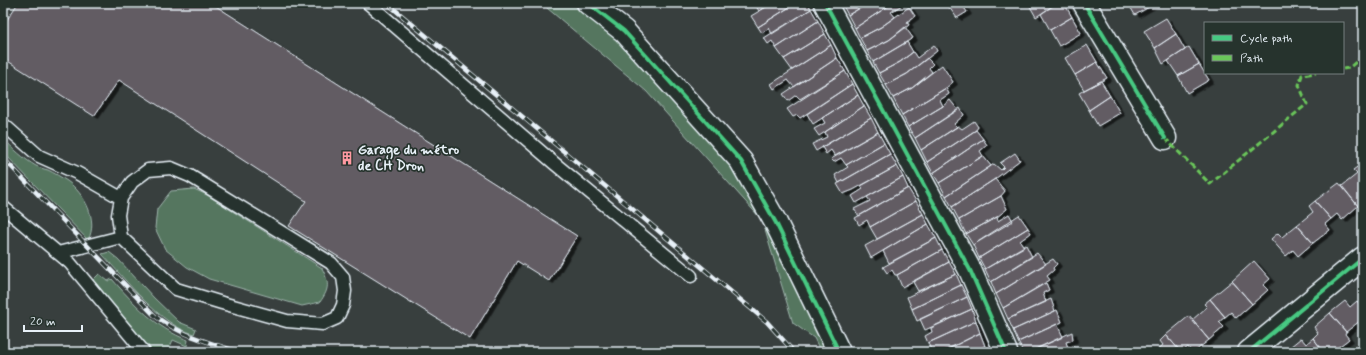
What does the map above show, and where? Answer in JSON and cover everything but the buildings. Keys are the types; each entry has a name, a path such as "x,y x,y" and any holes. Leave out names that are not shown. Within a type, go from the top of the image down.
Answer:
{"street":[{"path":"588,3 624,31 740,161 776,222 839,352"},
{"path":"825,3 970,270 1006,352"},
{"path":"1084,3 1165,138"},
{"path":"1249,352 1360,266"}],"lane":[{"path":"368,3 554,163 691,276"},
{"path":"3,124 39,156 77,173 121,198"},
{"path":"170,168 190,176 331,263 343,277 345,291 343,305 337,318 323,324 287,321 222,304 176,289 121,237 118,215 121,198 132,182 148,170 170,168"},
{"path":"3,207 70,264 144,352"},
{"path":"58,254 121,237"}],"green space":[{"path":"541,3 585,3 741,161 838,352 821,352 814,338 793,323 762,220 646,91"},
{"path":"3,138 27,160 67,181 79,192 91,216 91,232 88,240 3,152"},
{"path":"194,189 207,195 322,268 327,282 327,289 320,302 302,306 209,279 187,267 165,249 155,228 157,209 171,191"},
{"path":"109,252 118,259 154,298 179,322 196,329 194,334 181,329 156,312 102,254"},
{"path":"99,274 108,281 112,279 137,306 156,322 188,340 187,346 173,340 169,349 163,351 151,350 93,280"}],"railway":[{"path":"387,3 767,322 793,351"},
{"path":"3,158 155,316 185,333 207,342 240,352"}],"marked path":[{"path":"1344,69 1349,68 1363,56"},
{"path":"1165,138 1210,184 1307,104 1299,85 1302,75 1309,74"}],"cycle path":[{"path":"588,3 624,31 741,161 776,223 839,352"},
{"path":"825,3 970,270 1006,352"},
{"path":"1084,3 1165,138"},
{"path":"1249,352 1363,258"}],"place":[{"name":"Garage du métro de CH Dron","path":"347,158"}]}
